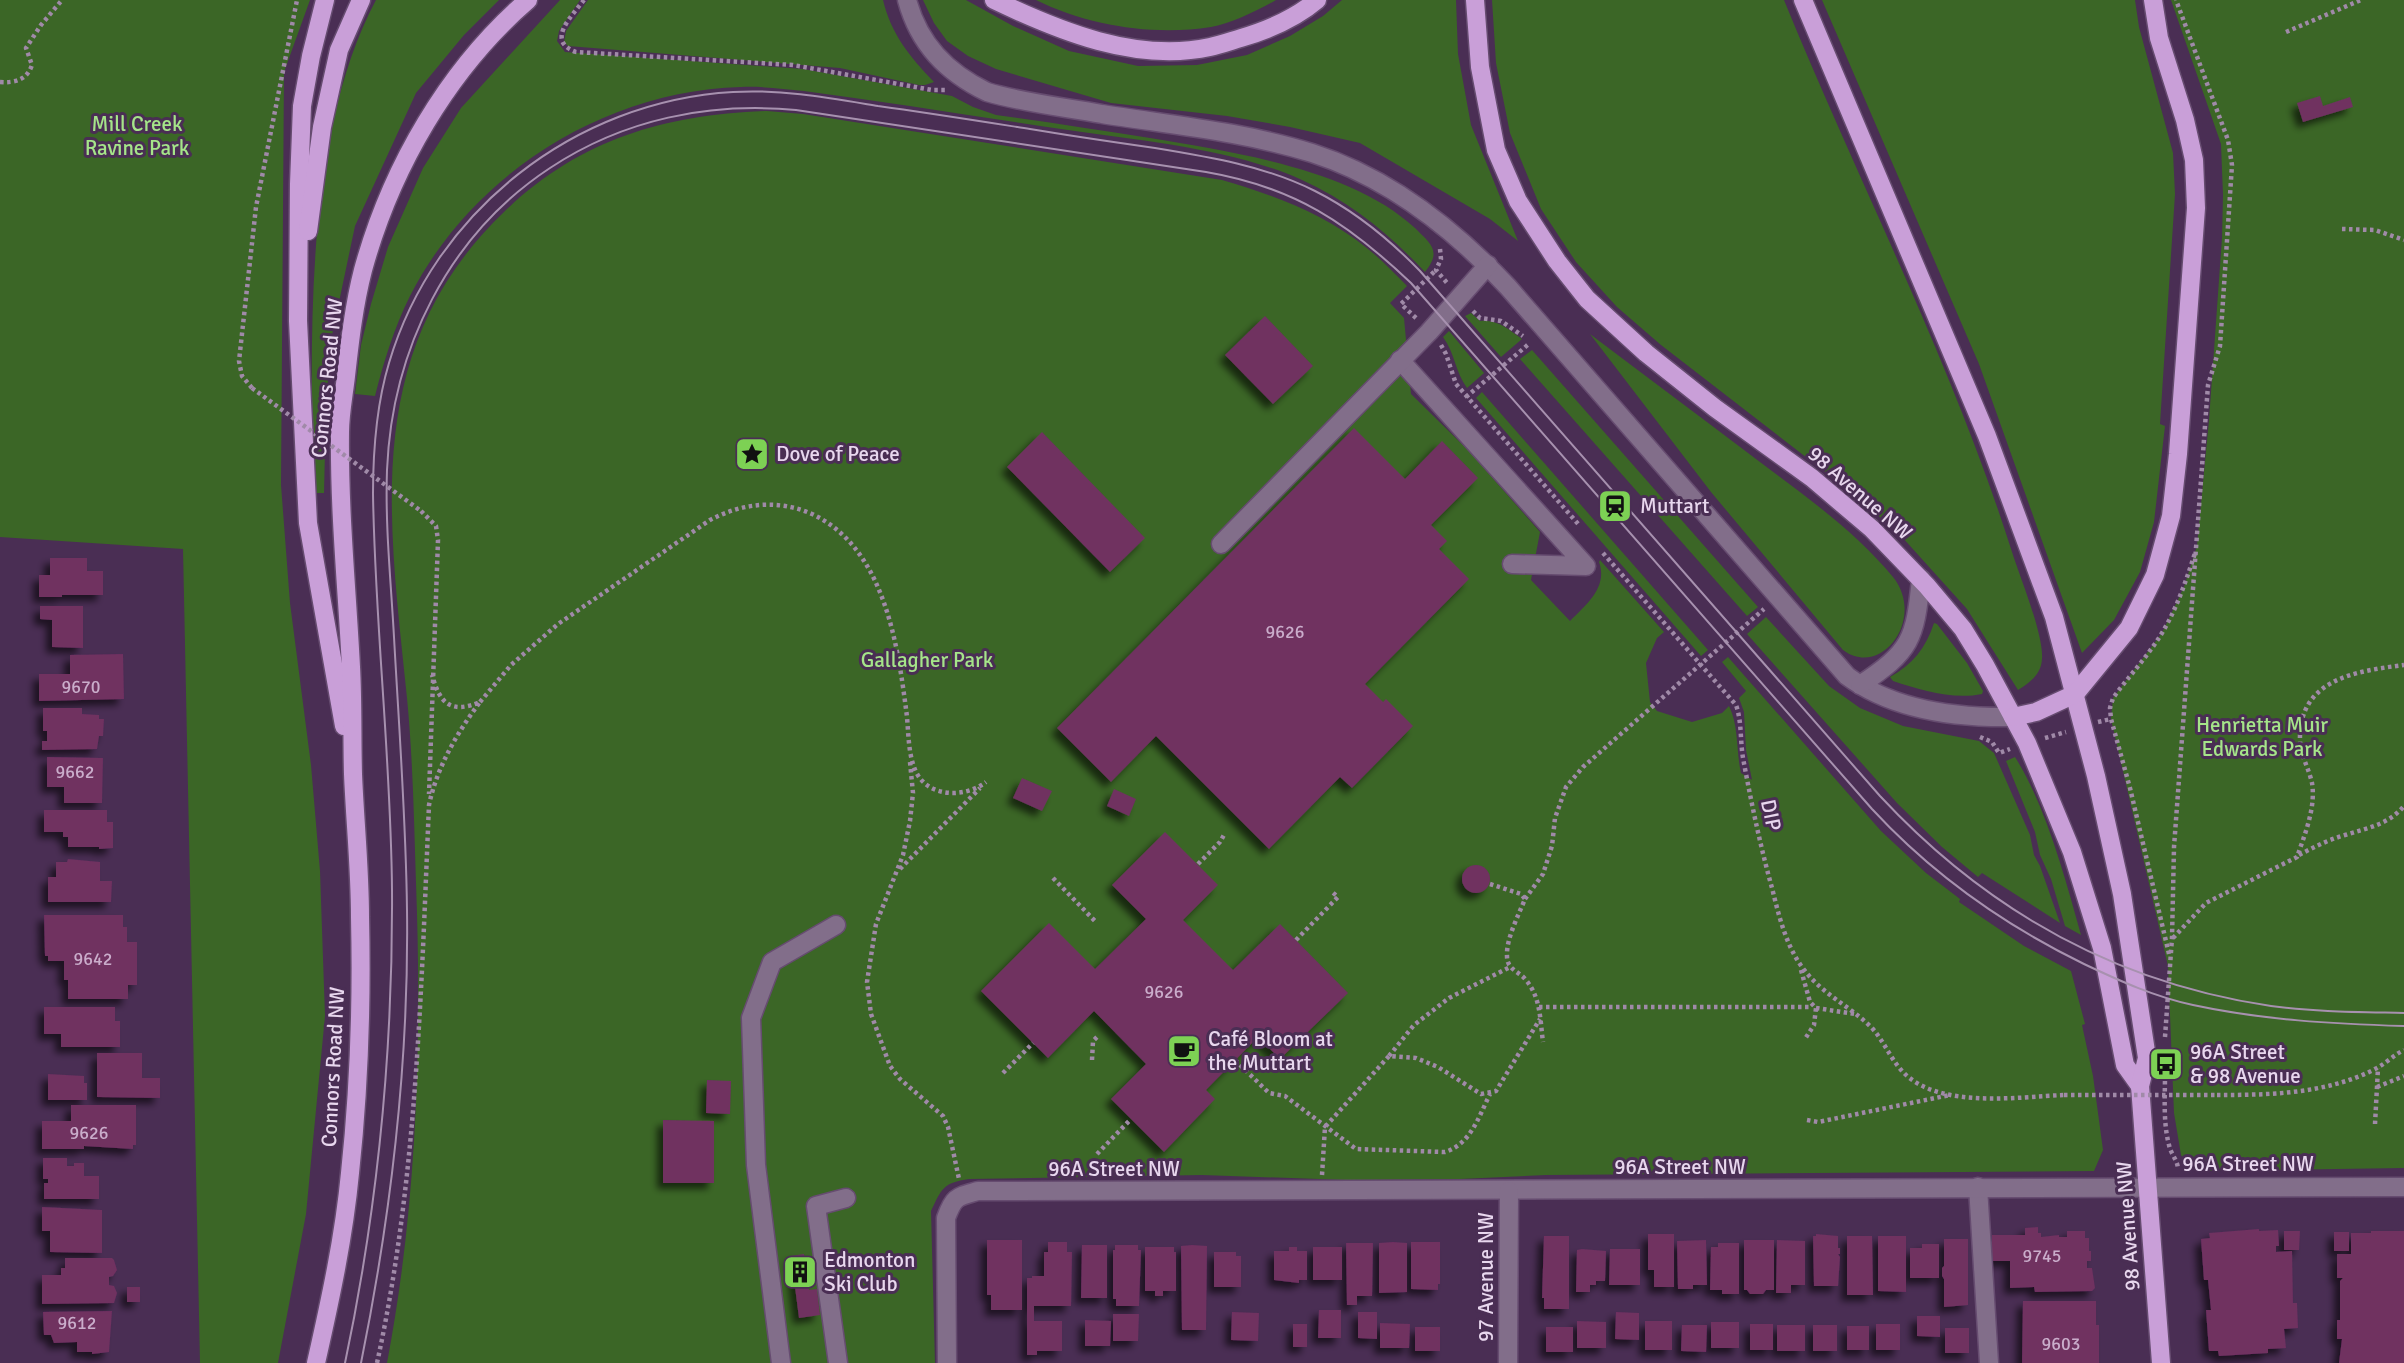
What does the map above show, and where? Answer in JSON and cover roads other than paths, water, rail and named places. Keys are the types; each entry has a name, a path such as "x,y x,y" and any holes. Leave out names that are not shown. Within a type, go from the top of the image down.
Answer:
{"main road":[{"name":"Connors Road NW","path":"326,0 311,56 302,106 298,321 308,523 353,770"},
{"path":"298,321 322,127 339,50 361,0"},
{"name":"Connors Road NW","path":"316,1363 350,1177 356,1106 360,916 351,668 340,508 340,427 352,321 364,268 391,192 444,93 503,22 528,0"},
{"path":"994,0 1060,30 1125,47 1175,51 1210,47 1255,33 1292,17 1317,0"},
{"name":"98 Avenue NW","path":"1475,0 1480,67 1496,150 1518,201 1557,261 1587,299 1646,354 1812,478 1872,529 1921,579 1963,629 2027,743 2058,814 2088,900 2113,996 2125,1065 2140,1086"},
{"name":"98 Avenue NW","path":"1802,0 1987,436 2054,617 2075,694 2122,894 2147,1058 2140,1086 2161,1363"},
{"path":"2013,717 2036,712 2075,694 2129,628 2155,575 2171,516 2196,208 2194,160 2185,120 2159,38 2153,0"}],"street":[{"path":"907,0 913,22 930,48 950,69 987,92 1042,104 1261,140 1313,153 1393,190 1446,227 1488,265 1847,676 1860,685 1914,706 1980,718 2013,717"},
{"path":"1221,544 1429,332 1488,265"},
{"path":"1400,360 1586,566 1512,564"},
{"path":"1860,685 1886,668 1904,650 1911,638 1917,618 1921,579"},
{"path":"781,1363 756,1165 751,1018 772,962 836,925"},
{"path":"1978,1187 1989,1363"},
{"name":"96A Street NW","path":"947,1363 946,1218 952,1202 958,1196 978,1191 2404,1187"},
{"name":"97 Avenue NW","path":"1508,1363 1509,1191"},
{"path":"838,1363 816,1206 846,1198"}],"tram line":[{"path":"345,1363 375,1187 390,1009 391,840 373,494 376,428 389,363 410,308 440,258 476,213 519,174 567,142 619,117 675,100 751,91 824,97 1196,155 1277,175 1315,191 1344,207 1371,227 1420,271 1880,796 1921,837 1964,874 2057,936 2107,960 2159,980 2214,995 2271,1006 2321,1011 2404,1013"},
{"path":"361,1363 389,1195 405,1024 405,842 387,491 391,425 400,382 414,339 432,299 455,261 482,227 514,195 550,168 607,137 637,126 699,112 763,108 796,110 1206,172 1266,187 1318,211 1365,242 1411,283 1872,809 1920,856 1971,897 2054,949 2165,998 2272,1018 2404,1026"}],"place":[{"name":"Dove of Peace","path":"752,454"},
{"name":"Muttart","path":"1615,506"},
{"name":"Café Bloom at the Muttart","path":"1184,1051"},
{"name":"96A Street & 98 Avenue","path":"2166,1064"},
{"name":"Edmonton Ski Club","path":"800,1272"}],"park label":[{"name":"Mill Creek Ravine Park","path":"137,136"},
{"name":"Gallagher Park","path":"927,660"},
{"name":"Henrietta Muir Edwards Park","path":"2262,737"}]}
